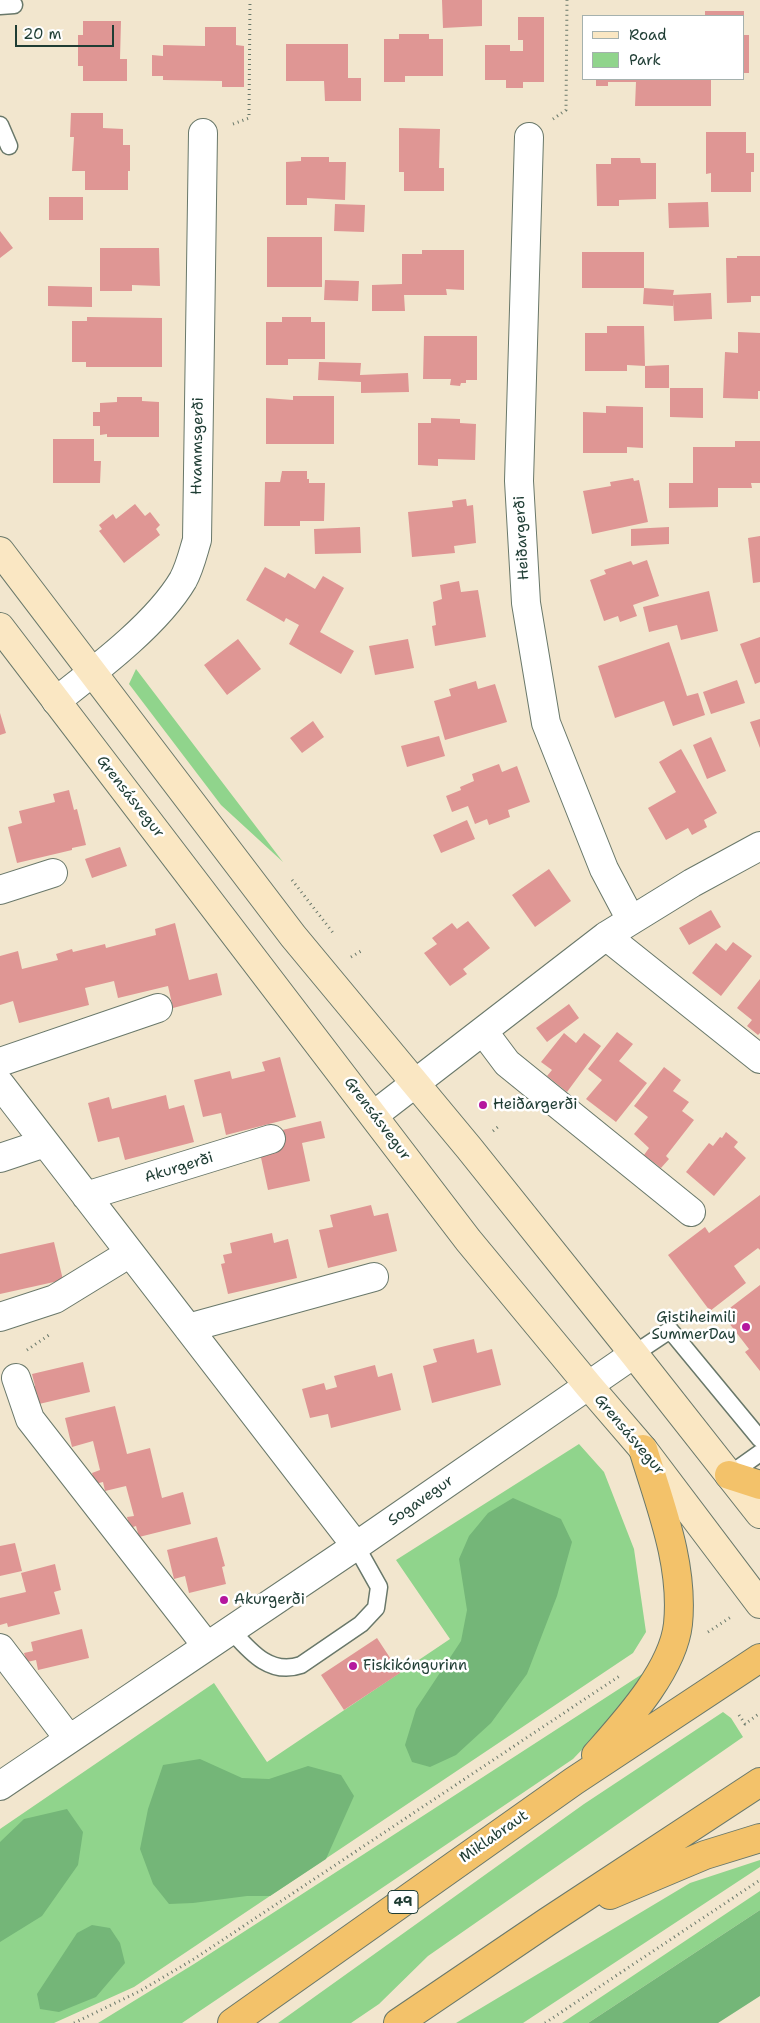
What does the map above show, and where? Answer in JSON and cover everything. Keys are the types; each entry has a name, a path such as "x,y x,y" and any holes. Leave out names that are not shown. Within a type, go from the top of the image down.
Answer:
{"highway":[{"path":"574,1781 637,1708 671,1648 678,1624 674,1551 643,1449"},
{"path":"729,1474 760,1486"},
{"name":"Miklabraut","path":"232,2023 574,1781 760,1658"},
{"path":"398,2023 547,1922 760,1782"},
{"path":"547,1922 705,1855 760,1838"}],"main road":[{"path":"0,551 293,936 634,1354 760,1514"},
{"name":"Grensásvegur","path":"0,627 468,1240 588,1386 643,1449 760,1604"}],"street":[{"name":"Hvammsgerði","path":"56,701 130,640 170,598 183,579 197,540 203,133"},
{"name":"Heiðargerði","path":"529,137 519,481 526,603 546,723 604,869 631,920"},
{"path":"374,1115 606,936 759,847"},
{"path":"0,890 53,873"},
{"path":"606,936 760,1058"},
{"path":"0,1062 158,1008"},
{"path":"483,1031 507,1063 691,1212"},
{"path":"0,1084 356,1546"},
{"name":"Akurgerði","path":"86,1196 271,1139"},
{"path":"0,1158 45,1143"},
{"path":"0,1316 55,1299 130,1253"},
{"path":"188,1328 374,1277"},
{"name":"Sogavegur","path":"0,1786 206,1645 356,1546 634,1354"},
{"path":"16,1378 30,1419 206,1645"},
{"path":"0,1648 69,1739"}],"lane":[{"path":"0,126 9,146"},
{"path":"634,1354 670,1330 760,1439"},
{"path":"729,1474 760,1453"},
{"path":"230,1629 254,1655 269,1664 280,1668 291,1668 301,1665 361,1624 376,1608 379,1587 356,1546"}],"path":[{"path":"203,133 249,118 250,0"},
{"path":"529,137 566,110 567,0"},
{"path":"74,2023 140,1991 207,1950 628,1670"},
{"path":"739,1715 745,1724 760,1713"},
{"path":"545,2023 760,1880"}],"green space":[{"path":"136,669 283,862 221,805 129,684"},
{"path":"579,1444 604,1472 634,1549 646,1632 633,1653 134,1987 54,2023 0,2023 0,1829 214,1683 267,1762 450,1639 396,1560"},
{"path":"513,1498 561,1519 572,1542 557,1596 527,1674 491,1723 456,1755 430,1767 412,1762 405,1745 416,1709 461,1641 467,1610 459,1559 469,1536 488,1513"},
{"path":"653,1667 616,1714 573,1759 182,2023 98,2023 194,1964"},
{"path":"723,1712 731,1718 743,1737 428,1956 379,2004 351,2023 278,2023 584,1804"},
{"path":"200,1759 242,1778 269,1779 308,1766 341,1775 354,1796 326,1859 270,1896 247,1896 169,1904 153,1884 140,1849 148,1809 163,1765"},
{"path":"67,1809 83,1832 78,1865 42,1916 0,1942 0,1842 24,1819"},
{"path":"760,1860 760,1867 523,2023 456,2023 690,1883"},
{"path":"760,1891 760,1910 588,2023 562,2023"},
{"path":"760,1910 760,1996 718,2023 588,2023"},
{"path":"92,1925 110,1928 120,1943 125,1963 96,1997 59,2012 40,2009 37,1994 77,1933"}],"building":[{"path":"442,0 482,0 482,26 443,28"},
{"path":"705,11 744,11 744,15 705,15"},
{"path":"518,17 544,17 544,82 523,82 523,88 506,88 506,80 485,80 485,45 510,45 510,51 523,51 523,40 518,40"},
{"path":"83,21 121,21 120,59 127,59 127,81 83,81 83,66 78,66 78,35 83,35"},
{"path":"205,27 236,27 236,45 244,46 244,87 222,87 222,81 163,80 163,76 152,76 152,55 163,56 163,45 205,46"},
{"path":"399,34 429,34 429,39 443,39 443,76 405,76 405,82 384,82 384,39 399,39"},
{"path":"745,35 749,35 749,73 745,73"},
{"path":"286,44 348,44 348,78 361,78 361,101 325,101 324,81 286,81"},
{"path":"596,80 711,80 711,106 635,106 636,82 608,82 608,86 596,86"},
{"path":"71,113 103,113 103,128 123,129 123,145 130,145 128,190 85,190 85,171 72,171 74,137 70,137"},
{"path":"399,128 440,129 439,168 444,168 444,191 404,191 404,172 399,172"},
{"path":"706,132 746,132 746,153 754,153 754,172 751,172 751,192 711,192 711,173 706,174"},
{"path":"301,157 329,157 329,162 346,162 345,200 307,198 307,205 286,205 286,162 301,161"},
{"path":"611,158 640,158 641,163 656,163 656,199 619,200 619,206 597,206 596,164 611,164"},
{"path":"49,197 83,197 83,220 49,220"},
{"path":"708,202 709,227 669,228 668,203"},
{"path":"335,204 365,205 364,232 334,231"},
{"path":"0,231 13,248 0,258"},
{"path":"267,237 322,237 322,287 267,287"},
{"path":"100,248 159,248 160,286 132,285 132,291 100,291"},
{"path":"422,250 464,250 464,290 446,289 447,295 404,295 405,311 372,311 372,285 402,284 402,254 422,254"},
{"path":"582,252 644,252 644,288 582,288"},
{"path":"737,256 760,256 760,296 751,296 751,302 727,303 726,258 737,258"},
{"path":"325,280 359,281 358,301 324,300"},
{"path":"48,286 92,287 92,307 48,306"},
{"path":"644,288 674,290 673,295 711,293 712,319 674,321 673,299 673,306 643,304"},
{"path":"87,317 162,318 162,367 86,367 86,362 72,362 72,321 87,321"},
{"path":"282,317 311,317 311,322 325,322 325,359 288,359 288,365 266,365 266,322 282,322"},
{"path":"607,326 644,326 645,366 627,365 627,371 585,371 585,333 607,333"},
{"path":"738,332 760,333 760,391 758,391 758,399 723,398 725,352 738,353"},
{"path":"424,336 477,336 477,380 466,380 466,383 461,383 460,386 450,385 451,379 423,379"},
{"path":"319,362 361,363 360,375 408,373 409,392 361,393 361,382 318,380"},
{"path":"669,365 669,388 645,388 645,366"},
{"path":"670,388 703,388 703,418 670,417"},
{"path":"293,396 334,396 334,444 266,444 266,398 293,400"},
{"path":"117,397 142,397 142,401 159,402 159,437 107,437 107,434 100,435 100,426 93,426 93,412 100,412 100,403 117,402"},
{"path":"606,406 643,407 643,448 627,447 627,453 583,453 583,412 606,413"},
{"path":"431,418 460,419 460,423 476,424 475,460 438,459 438,466 418,465 418,423 431,423"},
{"path":"53,439 94,439 94,461 101,461 100,483 53,483"},
{"path":"735,441 760,441 760,483 751,483 752,488 718,488 718,507 669,508 669,483 693,483 693,447 735,447"},
{"path":"282,471 307,471 309,483 325,483 324,521 300,521 300,526 264,526 265,482 280,482"},
{"path":"633,478 634,481 639,480 648,522 592,534 583,491 611,486 610,482"},
{"path":"466,499 467,506 473,505 476,543 454,546 455,553 412,557 408,512 453,507 452,501"},
{"path":"135,504 145,516 150,512 160,525 156,529 160,535 124,563 99,531 102,529 99,525 113,514 116,519"},
{"path":"360,527 361,553 315,554 314,529"},
{"path":"669,527 669,544 631,546 631,529"},
{"path":"760,536 760,582 753,583 748,538"},
{"path":"647,560 659,596 633,605 637,616 620,622 618,616 604,621 590,580 606,574 604,570 631,561 633,565"},
{"path":"265,567 285,578 288,573 315,589 323,576 344,588 320,632 354,651 341,674 289,644 299,625 286,618 284,622 246,600"},
{"path":"459,581 461,592 478,590 486,637 435,646 432,626 436,625 433,602 442,599 440,585"},
{"path":"709,591 718,631 681,640 677,625 649,632 643,607"},
{"path":"760,637 760,682 755,684 740,644"},
{"path":"238,639 261,669 227,695 204,665"},
{"path":"408,639 414,668 375,675 369,646"},
{"path":"669,642 687,696 698,693 705,715 673,726 664,701 615,718 598,666"},
{"path":"737,680 745,703 711,714 703,692"},
{"path":"476,681 478,689 495,684 507,722 445,740 434,701 451,696 449,689"},
{"path":"0,713 6,733 0,735"},
{"path":"760,719 760,748 750,722"},
{"path":"313,721 324,737 302,753 290,738"},
{"path":"439,736 445,756 407,767 401,746"},
{"path":"711,737 726,771 707,779 693,745"},
{"path":"681,749 717,813 704,820 707,827 692,835 688,828 666,840 648,808 676,792 659,762"},
{"path":"499,764 502,772 517,766 530,802 508,810 510,817 489,825 487,819 475,824 468,806 452,812 446,796 461,790 460,787 474,781 472,774"},
{"path":"69,790 74,810 77,809 86,845 17,863 8,827 22,823 19,811 55,802 53,794"},
{"path":"467,820 475,839 441,853 433,835"},
{"path":"120,847 127,866 92,878 85,859"},
{"path":"549,869 571,901 535,927 512,895"},
{"path":"711,910 721,927 689,945 679,928"},
{"path":"468,921 490,948 463,969 467,974 450,986 424,953 437,944 432,938 452,923 457,929"},
{"path":"175,923 189,980 217,973 222,995 173,1008 168,986 118,998 114,981 85,988 89,1005 19,1023 13,1001 0,1005 0,956 18,951 22,969 58,960 56,954 72,949 73,952 105,944 106,948 156,935 155,929"},
{"path":"733,942 752,956 721,996 692,973 716,943 726,951"},
{"path":"760,979 760,1033 758,1035 747,1026 752,1020 737,1008"},
{"path":"569,1004 579,1018 547,1042 536,1028"},
{"path":"617,1032 633,1044 619,1061 647,1083 616,1122 586,1099 602,1080 588,1069"},
{"path":"564,1033 576,1043 584,1033 601,1046 567,1092 547,1076 552,1070 541,1062"},
{"path":"280,1057 296,1117 226,1135 221,1113 203,1117 194,1080 230,1071 232,1079 265,1071 262,1062"},
{"path":"664,1067 681,1080 673,1091 689,1102 682,1111 694,1120 666,1156 669,1159 661,1168 644,1155 649,1148 634,1134 648,1117 634,1106"},
{"path":"166,1095 169,1109 184,1105 194,1142 125,1160 119,1137 98,1142 88,1103 109,1097 112,1109"},
{"path":"321,1121 325,1138 302,1143 310,1181 268,1190 260,1153 278,1131"},
{"path":"726,1132 738,1142 734,1147 746,1158 714,1196 686,1172 709,1143 713,1146"},
{"path":"760,1195 760,1250 758,1248 734,1266 746,1283 710,1311 668,1255 705,1227 709,1233"},
{"path":"371,1205 374,1216 388,1213 397,1251 328,1268 319,1230 333,1227 330,1215"},
{"path":"272,1233 274,1243 288,1239 297,1278 228,1294 221,1264 225,1263 223,1255 232,1253 230,1243"},
{"path":"54,1242 63,1280 0,1294 0,1254"},
{"name":"Gistiheimili SummerDay","path":"760,1285 760,1371 745,1352 749,1349 722,1314"},
{"path":"474,1339 477,1353 492,1349 501,1385 432,1403 423,1366 437,1362 433,1349"},
{"path":"83,1362 90,1392 39,1404 37,1394 29,1396 28,1388 35,1386 32,1374"},
{"path":"375,1365 378,1377 392,1373 401,1410 331,1428 328,1414 310,1418 302,1389 324,1383 326,1390 337,1387 334,1376"},
{"path":"115,1406 127,1454 150,1448 162,1498 183,1492 191,1524 139,1537 136,1526 130,1528 127,1517 134,1516 126,1486 105,1491 103,1482 95,1484 92,1473 100,1470 93,1441 72,1447 65,1418"},
{"path":"217,1537 225,1566 222,1567 226,1584 189,1593 185,1576 174,1579 167,1550"},
{"path":"15,1543 22,1571 0,1576 0,1546"},
{"path":"55,1564 61,1590 54,1592 60,1614 8,1627 7,1623 0,1625 0,1598 26,1592 21,1573"},
{"path":"82,1629 89,1658 38,1670 36,1660 27,1662 24,1653 33,1651 31,1642"},
{"path":"377,1638 400,1673 344,1710 321,1675"}],"place":[{"name":"Heiðargerði","path":"483,1105"},
{"name":"Gistiheimili SummerDay","path":"746,1327"},
{"name":"Akurgerði","path":"224,1600"},
{"name":"Fiskikóngurinn","path":"353,1666"}]}
